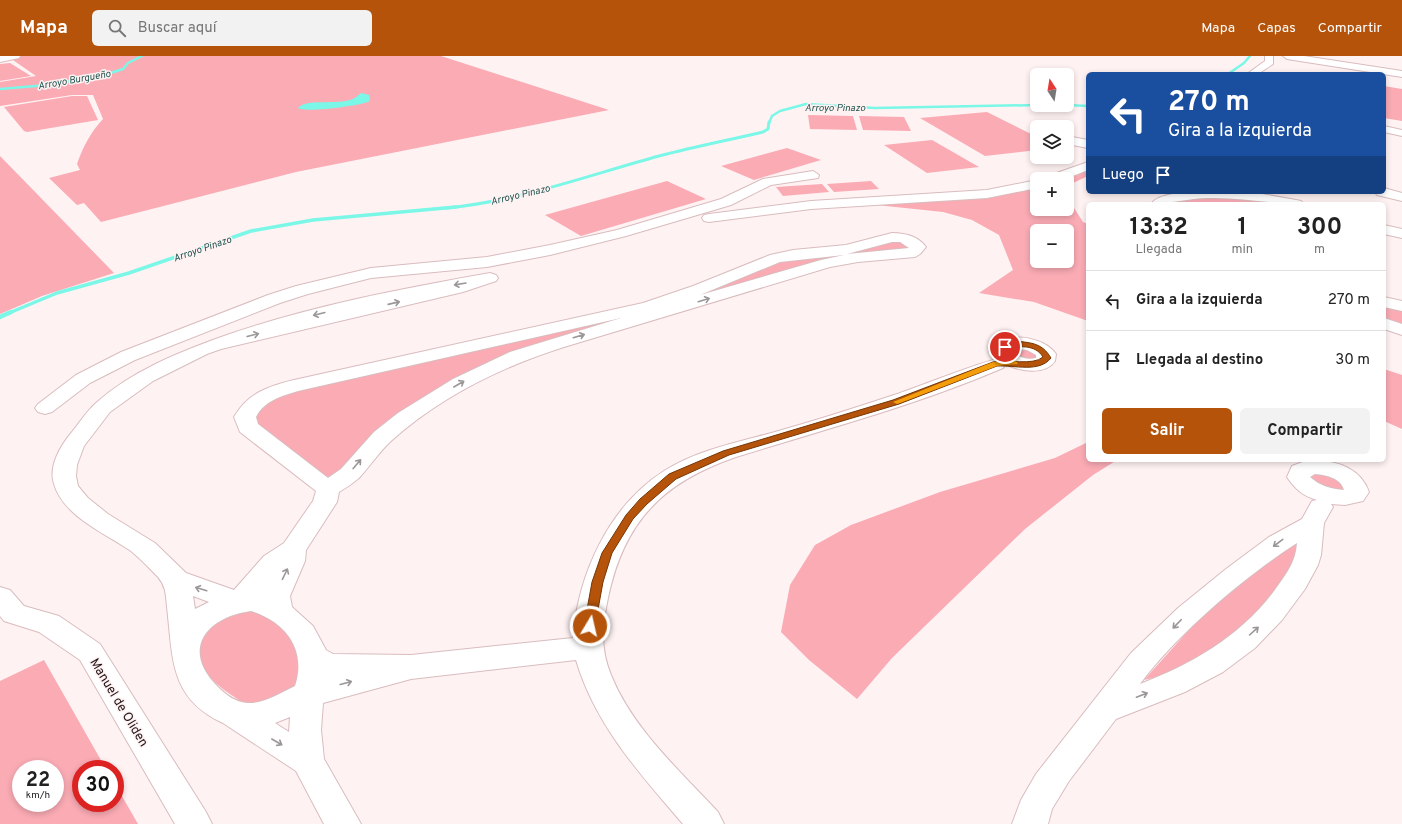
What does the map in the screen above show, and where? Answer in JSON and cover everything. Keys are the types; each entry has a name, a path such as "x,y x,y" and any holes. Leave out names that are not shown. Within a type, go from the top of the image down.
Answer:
{"street":[{"path":"0,59 16,56"},
{"path":"1256,72 1268,65 1270,62 1269,56"},
{"path":"1287,56 1402,74"},
{"path":"1386,129 1402,133"},
{"path":"1074,136 1086,136"},
{"path":"1074,138 1086,143"},
{"path":"1072,172 1086,167"},
{"path":"45,408 83,379 128,356 274,299 334,281 353,277 387,271 487,262 550,250 622,233 726,202 764,184 813,175"},
{"path":"1386,182 1402,186"},
{"path":"522,270 653,231 732,214 838,202 981,195 1016,190 1030,186"},
{"path":"1386,188 1402,192"},
{"path":"1386,193 1402,197"},
{"path":"1164,202 1183,196 1212,194 1244,196 1283,202"},
{"path":"1386,230 1402,234"},
{"path":"239,602 252,590 273,562 293,549 325,502 328,489 349,474 382,437 400,423 460,383 517,356 652,310 764,262 785,256 846,250 875,240 891,237 904,239 918,247 909,254 858,257 827,263 652,310 294,386 277,391 253,403 245,417 248,427 328,489"},
{"path":"353,277 369,305"},
{"path":"239,602 177,580 143,547 83,508 66,486 65,467 69,453 85,426 111,402 152,375 216,345 252,331 369,305 450,290 496,277"},
{"path":"334,281 350,309"},
{"path":"1386,302 1402,306"},
{"path":"1386,324 1402,330"},
{"path":"706,824 641,751 624,729 610,705 587,648 594,602 607,553 630,517 649,496 673,476 726,453 896,402 1006,360"},
{"path":"1030,824 1045,790 1064,761 1106,709 1130,674 1181,620 1239,572 1288,536 1320,504 1307,563 1291,592 1261,625 1218,660 1195,673 1106,709"},
{"path":"280,611 276,596 292,561 293,549"},
{"path":"177,580 187,656 191,674 201,691 213,702 308,762"},
{"name":"Manuel de Oliden","path":"0,597 14,614 49,624 90,652 194,824"},
{"path":"186,644 188,635 194,626 205,616 223,606 239,602 252,601 267,604 280,611 294,622 305,637 313,657 314,670 308,694 305,730 308,762 343,824"},
{"path":"313,657 323,663 333,666 411,667 587,648"},
{"path":"233,714 246,716 271,712 308,694 411,667"}],"shaded area":[{"path":"21,56 441,56 609,110 296,172 101,222 84,203 77,205 49,178 80,170 77,164 87,140 103,119 93,95 72,95 0,106 0,82 36,76 10,58"},
{"path":"10,63 31,76 0,81 0,64"},
{"path":"1386,86 1402,89 1402,121 1386,118"},
{"path":"72,96 87,96 98,120 27,132 24,131 4,107"},
{"path":"987,112 1030,134 1030,151 985,156 920,118"},
{"path":"808,115 853,116 857,130 810,129"},
{"path":"859,116 904,117 911,131 863,130"},
{"path":"932,140 979,167 927,173 884,145"},
{"path":"787,148 821,160 754,180 721,166"},
{"path":"0,156 114,273 42,296 0,314"},
{"path":"1086,171 1086,177 1074,183 1074,175"},
{"path":"667,181 706,199 581,236 545,215"},
{"path":"871,181 879,189 834,192 827,184"},
{"path":"822,184 829,192 783,196 776,187"},
{"path":"1030,188 1030,216 1074,216 1074,208 1083,222 1086,223 1086,320 1034,302 979,293 1013,270 999,235 972,220 943,212 867,204"},
{"path":"1212,196 1271,202 1174,202 1190,198"},
{"path":"898,239 911,248 854,255 682,304 685,297 782,259"},
{"path":"1386,304 1402,308 1402,326 1386,320"},
{"path":"643,311 494,361 339,474 330,477 323,476 298,454 269,434 253,417 270,398 294,390"},
{"path":"1027,346 1040,358 1018,360 1009,349"},
{"path":"1386,370 1402,375 1402,429 1386,422"},
{"path":"1086,443 1086,462 1114,462 1093,475 1025,529 892,658 857,699 809,660 781,632 790,585 815,545 851,525 940,492 1055,458"},
{"path":"1325,471 1350,489 1331,494 1305,474"},
{"path":"1302,538 1307,543 1259,616 1209,655 1170,674 1144,680 1197,621 1272,558"},
{"path":"256,607 291,633 307,675 283,699 247,705 222,688 207,673 202,665 199,655 199,645 209,622"},
{"path":"44,660 101,760 72,760 72,812 124,812 124,800 138,824 0,824 0,681"}],"water":[{"path":"361,93 369,95 370,101 356,105 332,108 310,110 298,108 309,103 350,100 357,97"}],"waterway":[{"name":"Arroyo Burgueño","path":"0,89 47,85 101,76 123,69 128,63 142,56"},
{"name":"Arroyo Pinazo","path":"1231,72 1244,63 1250,56"},
{"name":"Arroyo Pinazo","path":"769,123 772,116 780,111 806,104 875,108 1030,105"},
{"name":"Arroyo Pinazo","path":"1074,105 1086,106"},
{"name":"Arroyo Pinazo","path":"456,207 501,200 659,156 763,132 768,129 769,122"},
{"name":"Arroyo Pinazo","path":"9,313 57,293 129,273 251,231 313,220 456,207"},
{"name":"Arroyo Pinazo","path":"447,208 456,207"},
{"name":"Arroyo Pinazo","path":"0,317 11,312"}],"slow traffic":[{"path":"897,402 996,364 1014,363"}],"route":[{"path":"590,626 598,582 607,553 618,533 644,501 673,476 726,453 896,402 996,364 1010,362 1035,364 1041,363 1047,358 1046,354 1042,350 1030,345 1016,343 1005,347"}]}
